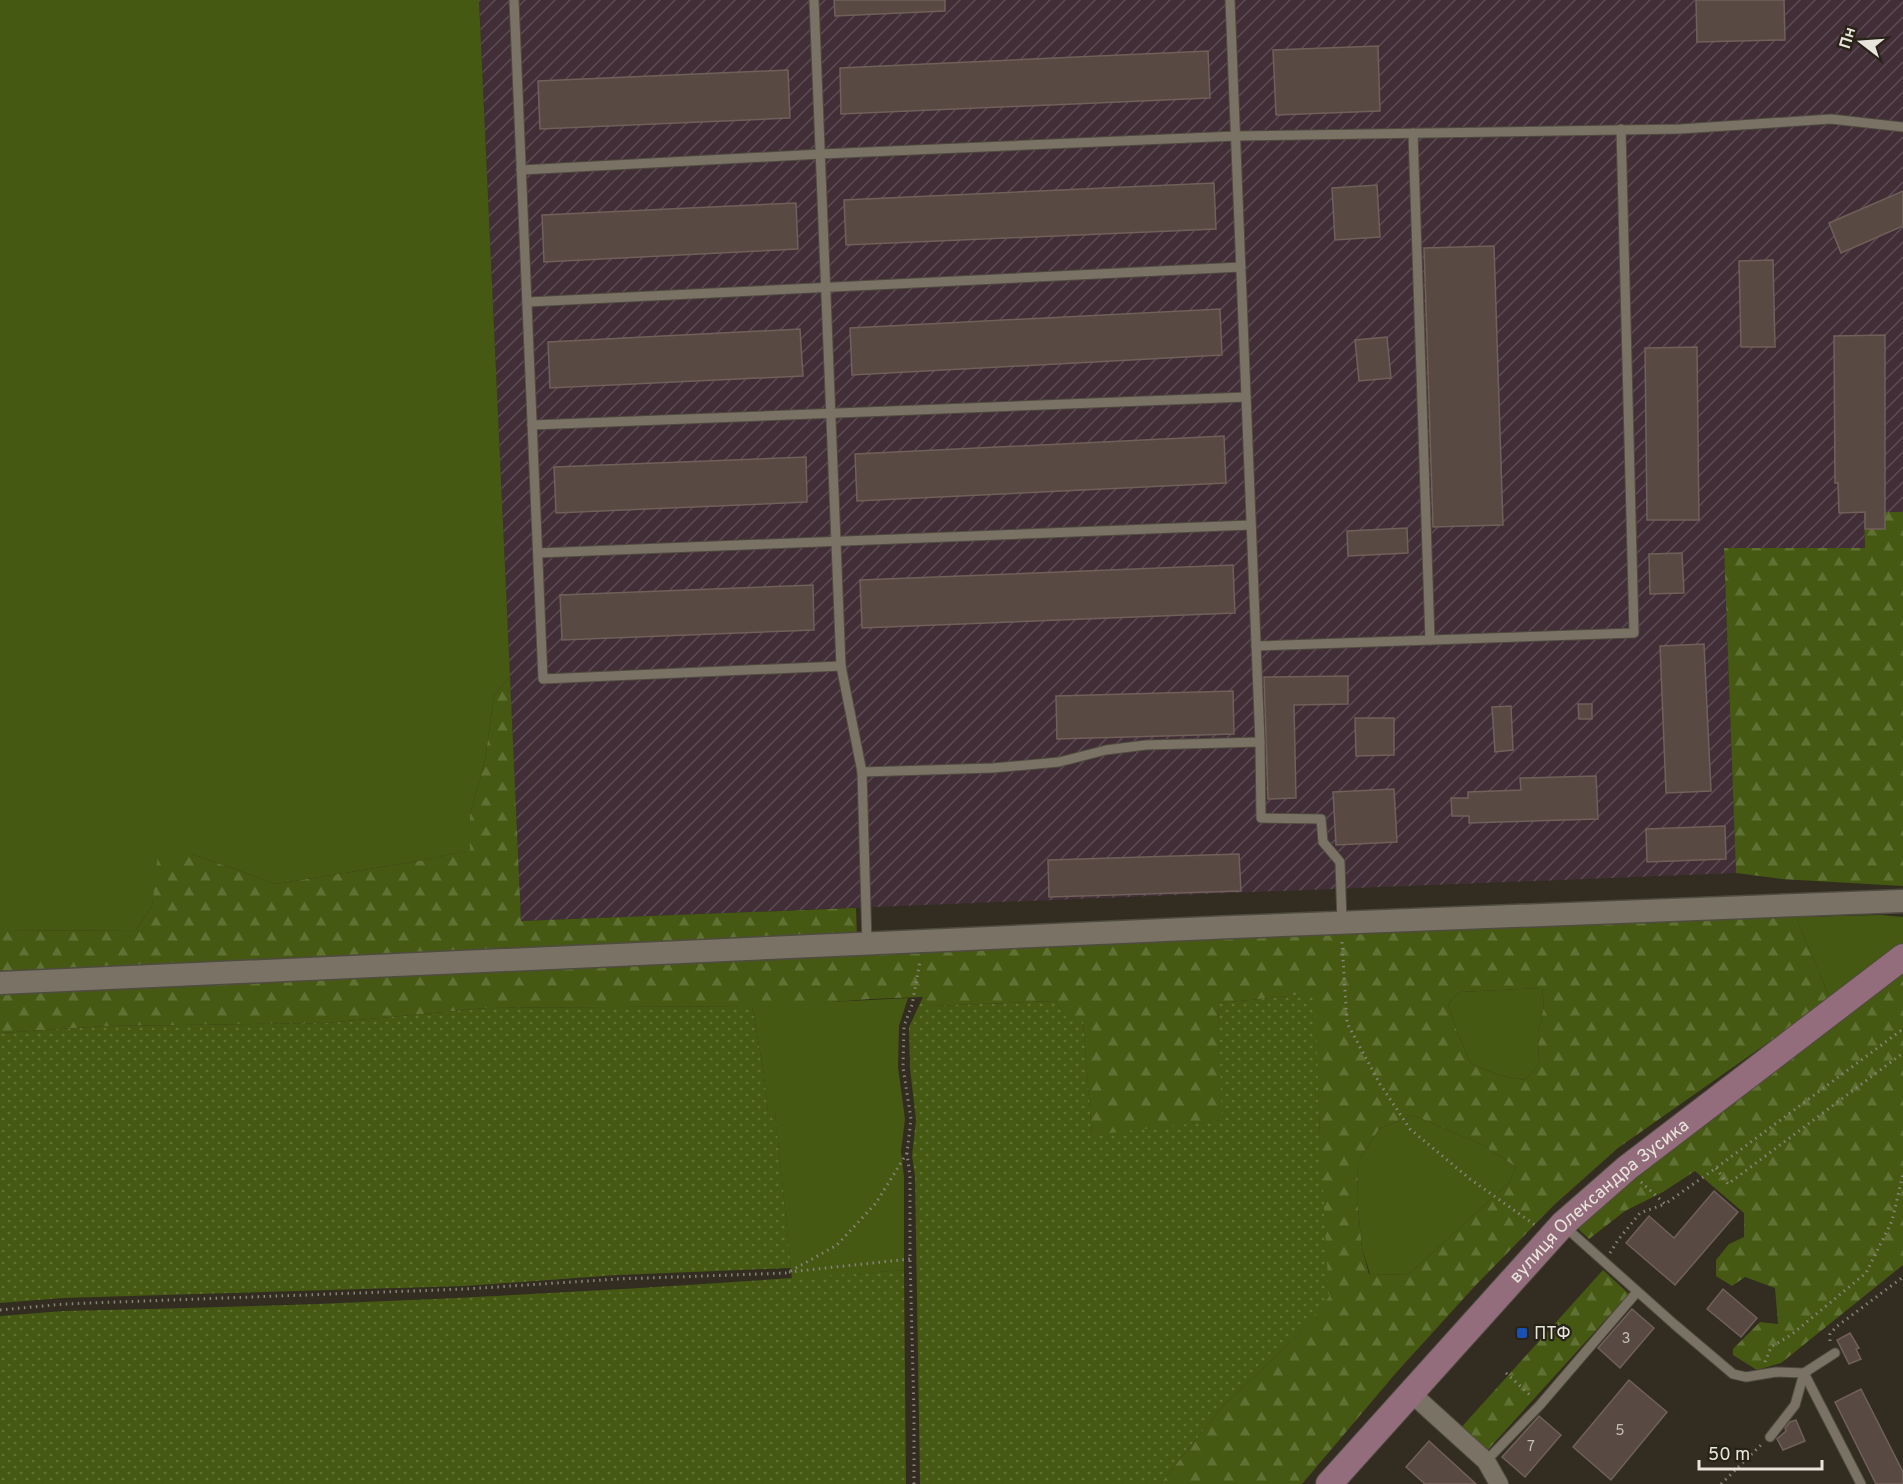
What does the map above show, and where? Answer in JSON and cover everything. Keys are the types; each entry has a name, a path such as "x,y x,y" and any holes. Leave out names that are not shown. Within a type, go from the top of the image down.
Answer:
{"main road":[{"name":"вулиця Олександра Зусика","path":"1329,1484 1557,1230 1627,1168 1903,957"}],"street":[{"path":"0,983 924,941 1903,901"},
{"path":"1411,1393 1486,1461 1499,1484"}],"lane":[{"path":"514,0 543,679 841,666"},
{"path":"814,0 841,666 862,772 867,944"},
{"path":"1230,0 1260,742 1261,818 1321,819 1323,843 1340,862 1342,923"},
{"path":"521,170 1236,136 1680,129 1831,119 1903,127"},
{"path":"1256,646 1634,633 1621,129"},
{"path":"1413,133 1430,640"},
{"path":"527,302 1241,267"},
{"path":"532,425 1246,397"},
{"path":"538,553 1251,525"},
{"path":"862,772 993,768 1059,762 1106,750 1146,745 1260,742"},
{"path":"1557,1230 1605,1262 1733,1374 1746,1377 1766,1373 1804,1373 1835,1353"},
{"path":"1486,1461 1539,1405 1637,1292"},
{"path":"1770,1437 1795,1405 1804,1373"},
{"path":"1804,1373 1861,1484"}],"path":[{"path":"1342,923 1347,1023 1380,1084 1410,1129 1470,1179 1557,1230"},
{"path":"914,1484 910,1176 907,1153 911,1119 903,1067 904,1026 912,1005 924,941"},
{"path":"1605,1262 1618,1240 1640,1213 1665,1204 1903,1029"},
{"path":"1716,1168 1728,1184 1903,1053"},
{"path":"787,1273 837,1245 876,1203 907,1153"},
{"path":"1627,1168 1665,1204"},
{"path":"1766,1373 1765,1362 1771,1347 1791,1335 1866,1273 1892,1221 1903,1174"},
{"path":"0,1310 64,1304 465,1289 618,1279 787,1273 910,1259"},
{"path":"1835,1353 1830,1344 1830,1334 1836,1326 1903,1277"},
{"path":"1506,1373 1539,1405"},
{"path":"1721,1484 1770,1437"}],"shaded area":[{"path":"479,0 1903,0 1903,512 1864,512 1865,548 1724,548 1736,873 521,921"}],"green space":[{"path":"0,0 479,0 510,676 494,696 485,760 470,815 471,850 425,860 276,884 192,854 159,854 152,906 135,931 0,930"},
{"path":"1864,512 1903,512 1903,886 1781,879 1736,873 1724,548 1865,548"},
{"path":"510,676 521,921 856,908 857,938 0,974 0,930 135,931 152,906 158,854 192,854 276,884 425,860 470,850 470,815 485,760 494,696"},
{"path":"1881,915 1903,917 1903,948 1830,999 1796,917"},
{"path":"1796,917 1830,999 1618,1148 1554,1205 1474,1287 1395,1374 1302,1484 1160,1484 1222,1407 1301,1332 1320,1137 1314,995 1218,1003 1223,1120 1092,1136 1083,1021 1065,1016 1056,1001 932,1006 922,997 781,1006 487,1008 325,1023 105,1026 0,1033 0,987 1235,934","holes":["1542,988 1544,1006 1538,1032 1539,1065 1525,1080 1502,1076 1471,1064 1448,1004 1459,992","1413,1115 1483,1145 1516,1167 1509,1183 1408,1275 1369,1274 1362,1248 1357,1198 1358,1162 1379,1129"]},
{"path":"1903,971 1903,1265 1781,1363 1757,1370 1733,1355 1733,1349 1760,1322 1778,1324 1775,1288 1745,1277 1732,1286 1716,1276 1716,1260 1729,1244 1744,1237 1744,1213 1695,1171 1663,1192 1625,1211 1589,1239 1572,1223"},
{"path":"1542,988 1544,1006 1538,1032 1539,1065 1525,1080 1502,1076 1471,1064 1448,1004 1459,992"},
{"path":"1315,995 1329,1297 1301,1332 1222,1407 1160,1484 920,1484 915,1176 912,1156 916,1120 910,1068 909,1027 923,997 932,1006 1056,1001 1065,1016 1083,1020 1092,1135 1222,1120 1218,1003"},
{"path":"908,998 899,1026 898,1067 905,1119 901,1151 904,1177 904,1270 792,1279 775,1112 768,1113 764,1074 752,1006"},
{"path":"752,1006 768,1112 775,1111 791,1268 617,1275 465,1286 63,1298 0,1303 0,1033 105,1026 325,1023 487,1008"},
{"path":"1413,1115 1483,1145 1516,1167 1509,1183 1408,1275 1370,1274 1362,1248 1357,1198 1358,1162 1379,1129"},
{"path":"904,1270 906,1484 0,1484 0,1316 63,1311 484,1296 694,1285"},
{"path":"1603,1270 1629,1294 1484,1454 1458,1431"}],"building":[{"path":"834,0 945,0 945,11 835,16"},
{"path":"1696,0 1784,0 1785,40 1697,42"},
{"path":"1378,46 1380,111 1276,115 1273,50"},
{"path":"1208,51 1210,98 841,114 840,68"},
{"path":"788,70 790,118 540,129 538,81"},
{"path":"1214,183 1216,229 846,245 844,200"},
{"path":"1377,185 1380,237 1335,240 1332,188"},
{"path":"1903,191 1903,226 1841,253 1829,223"},
{"path":"796,203 798,249 544,262 542,215"},
{"path":"1494,246 1503,525 1433,527 1424,248"},
{"path":"1773,260 1775,347 1741,347 1739,261"},
{"path":"1220,309 1222,355 852,375 850,328"},
{"path":"800,329 803,376 550,388 548,342"},
{"path":"1885,335 1885,529 1865,529 1865,512 1839,513 1838,483 1835,483 1834,336"},
{"path":"1387,337 1391,378 1359,381 1355,340"},
{"path":"1697,347 1699,520 1647,520 1645,348"},
{"path":"1224,436 1226,483 857,501 855,454"},
{"path":"806,457 807,502 556,513 554,467"},
{"path":"1407,528 1408,553 1348,556 1347,531"},
{"path":"1682,553 1684,593 1650,594 1649,554"},
{"path":"1233,565 1235,613 862,628 860,580"},
{"path":"813,585 814,630 562,640 560,595"},
{"path":"1704,644 1711,791 1666,793 1660,646"},
{"path":"1348,676 1348,704 1294,705 1296,798 1268,799 1264,677"},
{"path":"1233,691 1234,734 1057,739 1056,696"},
{"path":"1578,704 1592,704 1592,719 1579,719"},
{"path":"1511,706 1513,750 1495,752 1492,707"},
{"path":"1355,718 1394,718 1394,755 1356,756"},
{"path":"1596,776 1598,819 1469,823 1469,816 1452,816 1451,798 1468,798 1468,792 1521,790 1520,778"},
{"path":"1394,789 1397,842 1336,845 1333,792"},
{"path":"1725,826 1726,859 1647,862 1646,829"},
{"path":"1239,854 1241,891 1049,897 1048,860"},
{"path":"1714,1191 1738,1212 1675,1285 1626,1243 1649,1216 1674,1238"},
{"path":"1723,1289 1757,1318 1741,1337 1707,1309"},
{"path":"1632,1309 1654,1328 1620,1368 1598,1348"},
{"path":"1850,1333 1859,1348 1856,1349 1861,1359 1849,1364 1837,1340"},
{"path":"1629,1380 1667,1412 1611,1480 1573,1447"},
{"path":"1861,1389 1903,1472 1903,1484 1876,1484 1835,1402"},
{"path":"1539,1416 1561,1435 1525,1477 1502,1457"},
{"path":"1796,1420 1805,1441 1783,1450 1777,1439 1786,1431 1785,1428 1790,1422"},
{"path":"1429,1441 1476,1484 1425,1484 1406,1467"}],"place":[{"name":"ПТФ","path":"1522,1333"}]}
